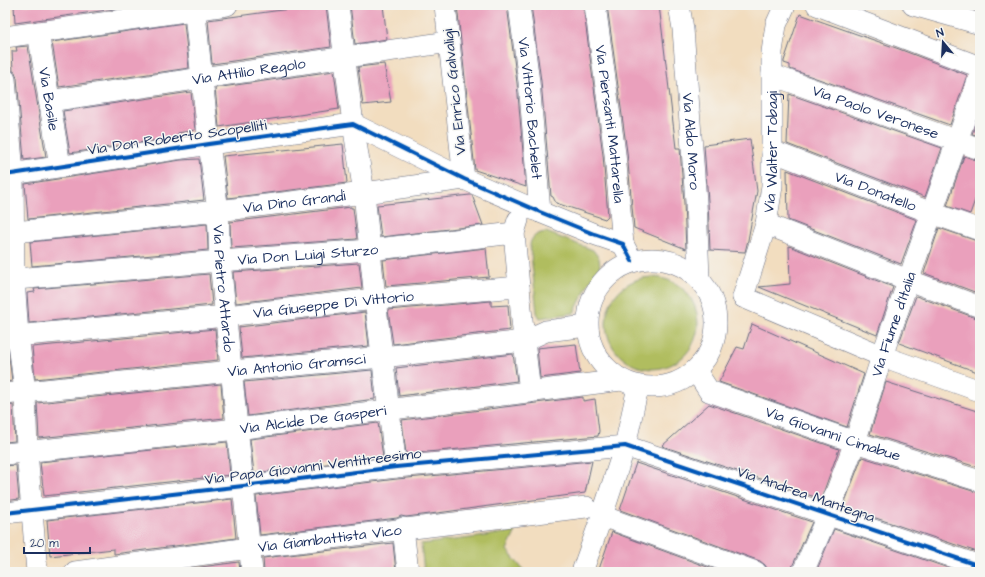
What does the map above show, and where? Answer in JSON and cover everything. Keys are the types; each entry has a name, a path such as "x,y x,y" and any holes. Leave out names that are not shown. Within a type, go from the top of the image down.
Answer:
{"street":[{"path":"5,37 194,7 227,5"},
{"path":"338,5 353,124 364,193 369,250 396,467"},
{"name":"Via Enrico Galvaligi","path":"445,5 464,179"},
{"name":"Via Vittorio Bachelet","path":"519,5 529,82 531,208"},
{"name":"Via Piersanti Mattarella","path":"595,5 627,253"},
{"name":"Via Aldo Moro","path":"679,5 684,37 696,202 699,278"},
{"name":"Via Walter Tobagi","path":"743,297 766,224 772,186 772,52 776,25 785,5"},
{"path":"817,5 980,67"},
{"path":"913,5 980,24"},
{"name":"Via Pietro Attardo","path":"194,7 218,211 220,261 252,572"},
{"name":"Via Basile","path":"38,32 60,166"},
{"name":"Via Attilio Regolo","path":"49,101 449,42"},
{"name":"Via Paolo Veronese","path":"772,75 980,149"},
{"name":"Via Fiume d'Italia","path":"803,572 828,514 855,442 882,356 980,75"},
{"path":"5,79 9,175 10,280 15,393 26,451 36,572"},
{"path":"353,124 464,179 594,234 627,253 659,259 680,265 699,278 710,295 716,315 716,336 709,355 696,371 678,382 658,388 629,383 604,367 592,348 587,326 590,304 600,284 627,253"},
{"name":"Via Don Roberto Scopelliti","path":"9,175 60,166 353,124"},
{"name":"Via Donatello","path":"772,151 980,230"},
{"name":"Via Dino Grandi","path":"9,233 218,211 464,179"},
{"path":"530,392 514,233 531,208"},
{"path":"766,224 980,307"},
{"name":"Via Don Luigi Sturzo","path":"10,280 220,261 369,250 514,233"},
{"name":"Via Giuseppe Di Vittorio","path":"12,336 226,316 375,299 519,287"},
{"path":"713,305 743,297 882,356 980,391"},
{"name":"Via Antonio Gramsci","path":"15,393 382,357 524,341 546,331 587,326"},
{"name":"Via Giovanni Cimabue","path":"696,371 709,391 855,442 980,481"},
{"path":"582,572 594,511 625,446 629,383"},
{"name":"Via Alcide De Gasperi","path":"5,454 237,429 530,392 629,383"},
{"name":"Via Papa Giovanni Ventitreesimo","path":"5,512 243,486 396,467 625,446"},
{"name":"Via Andrea Mantegna","path":"625,446 980,566"},
{"path":"594,511 756,572"},
{"name":"Via Giambattista Vico","path":"75,572 403,528 594,511"},
{"path":"403,528 408,572"}],"green space":[{"path":"546,232 593,250 599,258 600,266 589,283 574,313 540,318 537,313 530,245 535,236"},
{"path":"652,277 670,280 685,290 695,305 698,323 695,341 685,356 670,366 652,369 634,366 619,356 609,341 606,323 609,305 619,290 634,280"},
{"path":"516,531 507,550 525,572 424,572 421,544"}],"building":[{"path":"14,5 143,5 15,23"},
{"path":"326,5 331,47 212,64 208,20"},
{"path":"350,5 383,5 387,39 355,44"},
{"path":"457,5 507,5 517,83 526,187 475,170"},
{"path":"531,5 583,5 603,155 608,216 605,219 556,203 551,196 541,81"},
{"path":"607,5 659,5 676,148 680,148 686,249 634,228 627,152"},
{"path":"800,14 967,75 950,125 790,69 790,65 784,63 784,61"},
{"path":"184,23 189,68 59,87 52,42"},
{"path":"28,46 46,157 24,160 17,78 15,72 13,71 12,51 17,51 16,47"},
{"path":"384,64 391,102 363,105 358,67"},
{"path":"334,71 339,109 219,127 215,88"},
{"path":"191,92 195,130 178,133 178,137 70,153 63,111"},
{"path":"789,94 942,148 925,197 787,144"},
{"path":"980,111 980,136 972,134"},
{"path":"750,139 757,191 745,252 710,250 704,145"},
{"path":"343,144 347,183 228,198 223,156"},
{"path":"964,156 980,161 980,186 970,214 947,206"},
{"path":"199,159 204,200 28,219 25,184 181,160"},
{"path":"787,170 917,220 901,264 788,220"},
{"path":"472,195 483,225 381,237 377,205"},
{"path":"351,207 353,208 357,239 231,248 230,222"},
{"path":"207,224 208,250 32,266 30,242"},
{"path":"939,228 980,242 980,294 924,273"},
{"path":"789,246 893,287 877,335 759,287 790,284"},
{"path":"486,248 489,277 386,286 383,260"},
{"path":"359,263 362,288 236,303 233,272"},
{"path":"209,274 212,305 29,323 27,293 35,292 34,289"},
{"path":"916,296 980,319 980,373 899,343"},
{"path":"491,301 491,306 508,305 510,330 393,344 388,310"},
{"path":"365,312 369,346 242,358 239,327"},
{"path":"752,324 864,374 847,427 719,382 737,347 744,349"},
{"path":"215,329 218,360 35,379 32,347"},
{"path":"576,344 580,373 540,378 537,348"},
{"path":"5,349 8,349 12,381 5,382"},
{"path":"513,354 517,381 399,396 396,368"},
{"path":"372,370 375,399 248,416 244,382"},
{"path":"886,382 980,412 980,468 870,434"},
{"path":"221,384 224,418 39,438 37,403"},
{"path":"583,397 583,401 595,399 599,431 598,436 406,454 402,420"},
{"path":"709,404 839,449 821,499 662,446"},
{"path":"13,405 15,441 5,442 5,406"},
{"path":"378,423 383,457 254,473 250,439"},
{"path":"227,442 230,475 44,496 40,462"},
{"path":"862,457 980,493 980,553 843,507"},
{"path":"592,461 585,493 260,535 256,496 397,479"},
{"path":"636,463 812,522 791,572 768,572 765,565 760,561 620,510"},
{"path":"16,465 19,499 5,501 5,466"},
{"path":"232,499 236,538 114,554 114,549 50,556 47,520"},
{"path":"834,529 960,572 816,572"},
{"path":"612,532 721,572 598,572"},
{"path":"393,543 396,572 264,572 263,558"},
{"path":"239,562 240,572 163,572"}],"cycle path":[{"path":"5,175 353,124 464,179 540,212 623,244 632,261"},
{"path":"5,513 396,467 625,446 980,566"}]}
